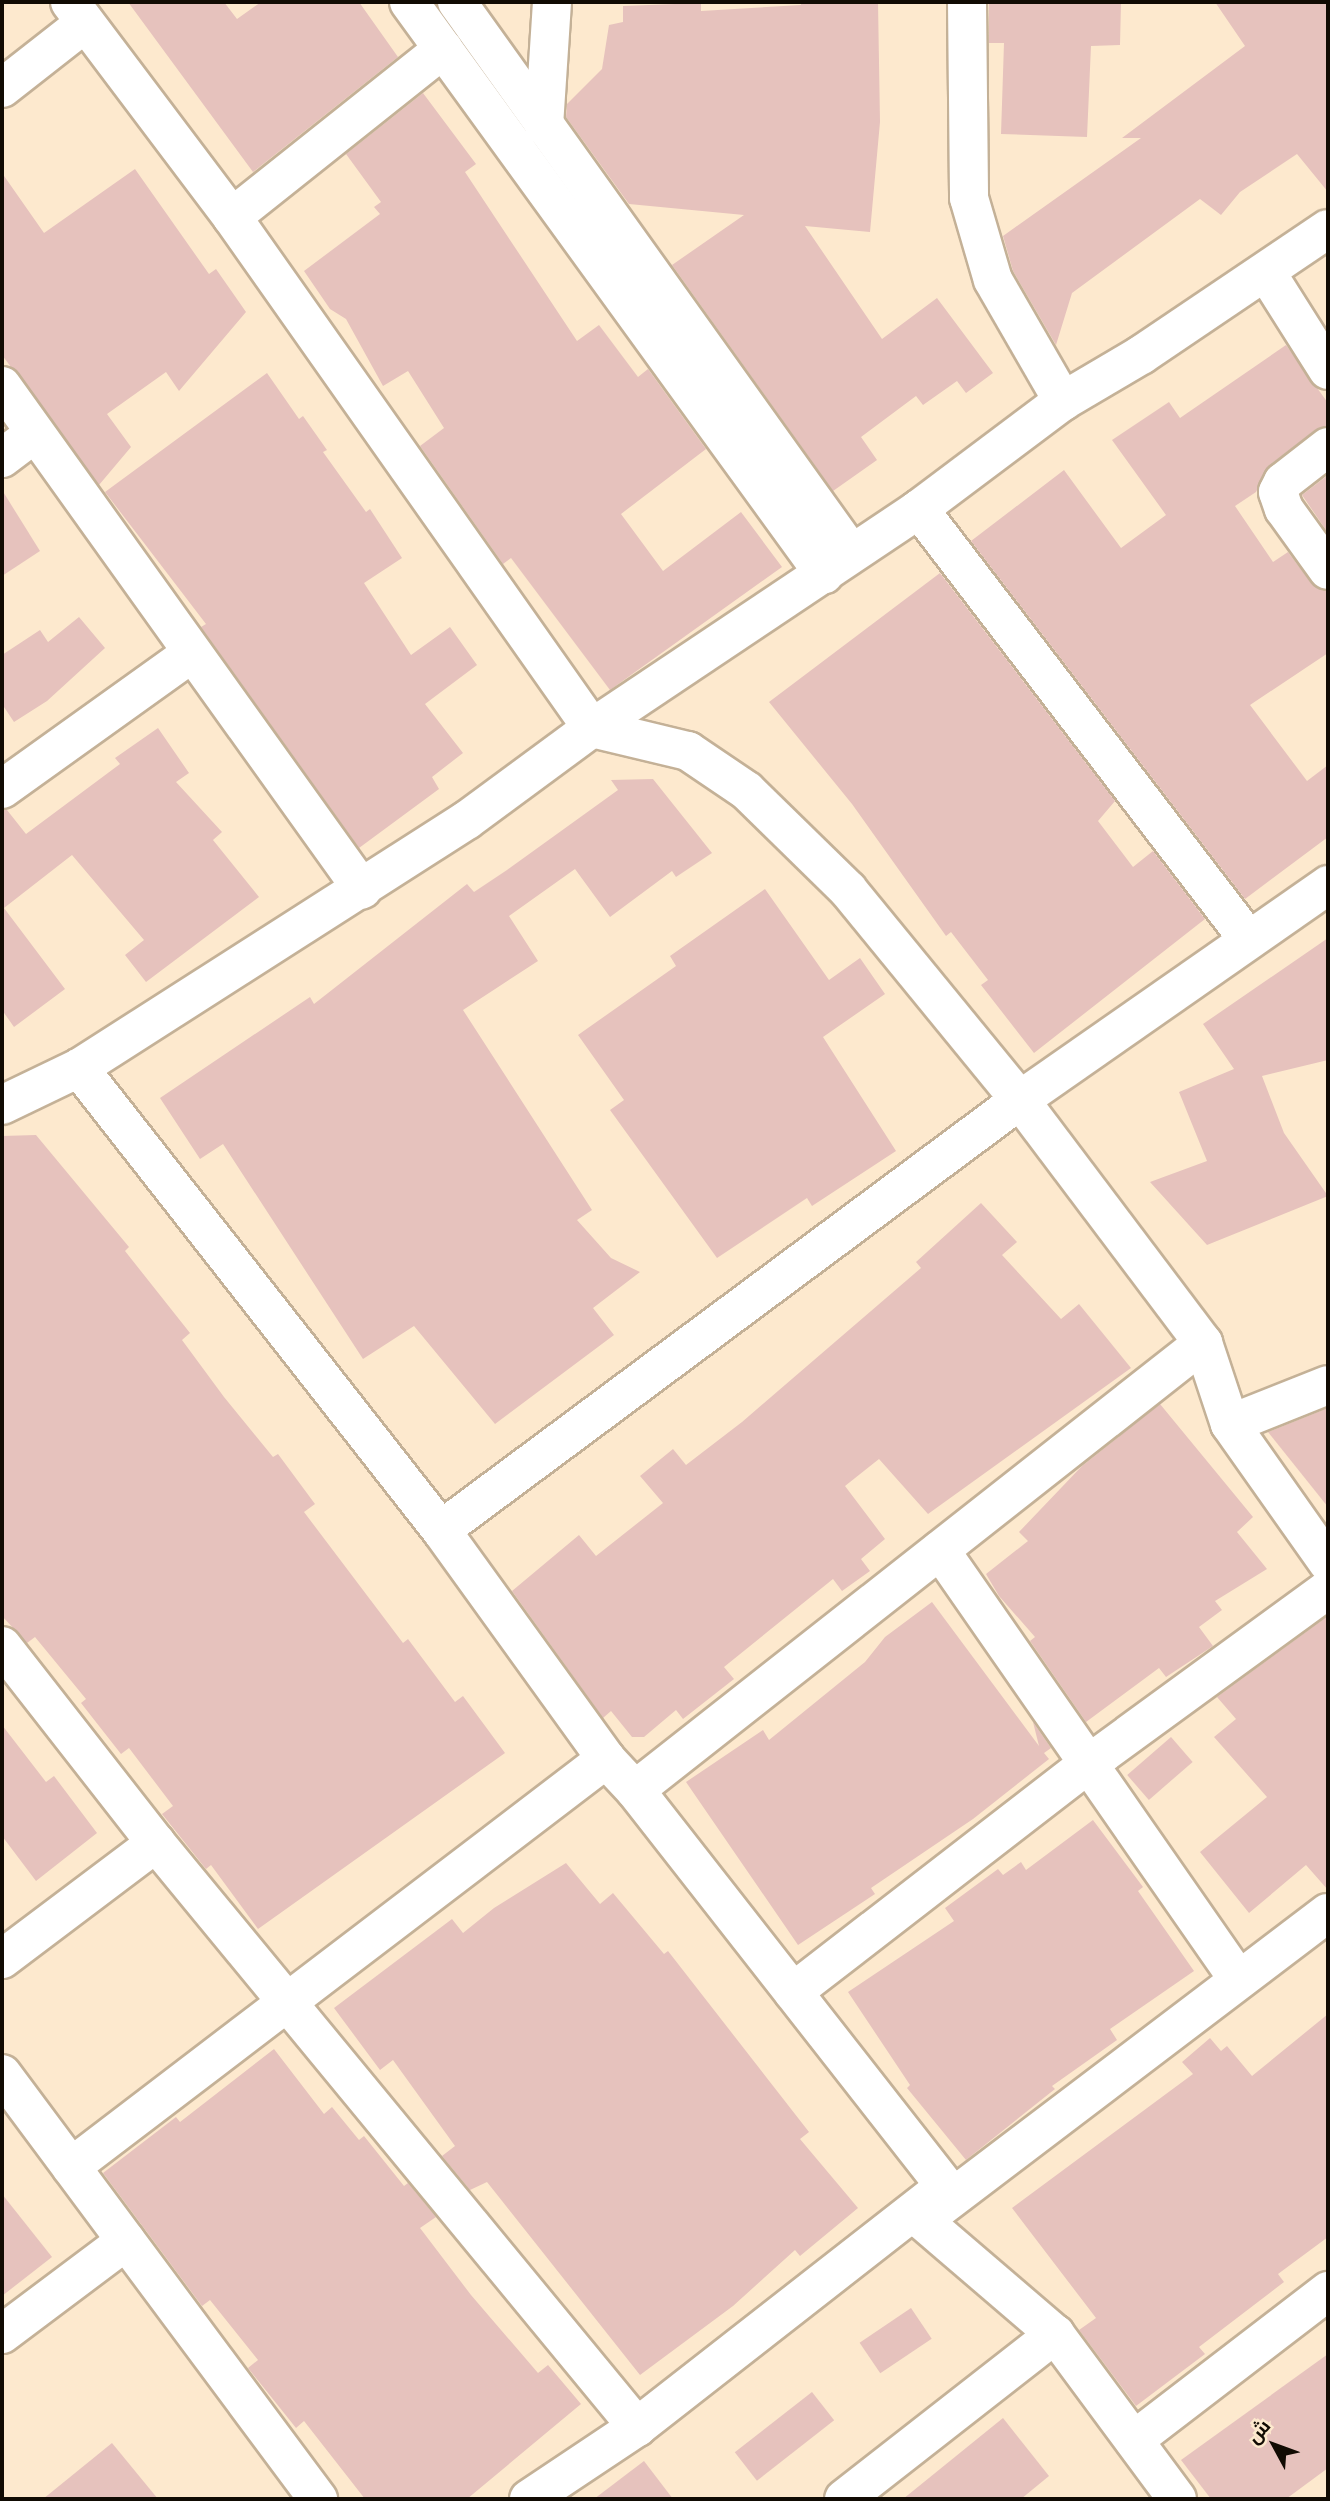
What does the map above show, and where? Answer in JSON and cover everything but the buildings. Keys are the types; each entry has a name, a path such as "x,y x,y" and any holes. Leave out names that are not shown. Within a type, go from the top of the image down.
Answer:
{"street":[{"path":"409,2 837,563"},
{"path":"457,2 544,126 837,563"},
{"path":"544,126 552,2"},
{"path":"967,2 969,198 993,280 1063,401"},
{"path":"2,88 77,13 232,217 592,729 688,751 747,791 848,890 1020,1100 1203,1343 1230,1424 1328,1563"},
{"path":"232,217 443,49"},
{"path":"2,1105 79,1068 467,820 592,729 919,509 1063,401 1266,272 1328,229"},
{"path":"1266,272 1328,370"},
{"path":"2,386 33,435 362,889"},
{"path":"2,458 33,435"},
{"path":"1328,447 1283,482 1278,492 1284,509 1328,570"},
{"path":"919,509 1248,939"},
{"path":"2,789 192,653"},
{"path":"441,1530 1020,1100 1248,939 1328,886"},
{"path":"79,1068 441,1530 606,1759 635,1790 945,2186"},
{"path":"635,1790 1203,1343"},
{"path":"1230,1424 1306,1390 1328,1385"},
{"path":"940,1550 1238,1979"},
{"path":"793,1992 1087,1765 1328,1590"},
{"path":"2,1646 156,1843 637,2427"},
{"path":"71,2167 606,1759"},
{"path":"2,1959 156,1843"},
{"path":"923,2221 1328,1913"},
{"path":"2,2074 318,2499"},
{"path":"923,2221 945,2186"},
{"path":"529,2499 637,2427 945,2186"},
{"path":"923,2221 1055,2334 1177,2499"},
{"path":"2,2334 126,2241"},
{"path":"1134,2440 1328,2291"},
{"path":"844,2499 1055,2334"}]}
